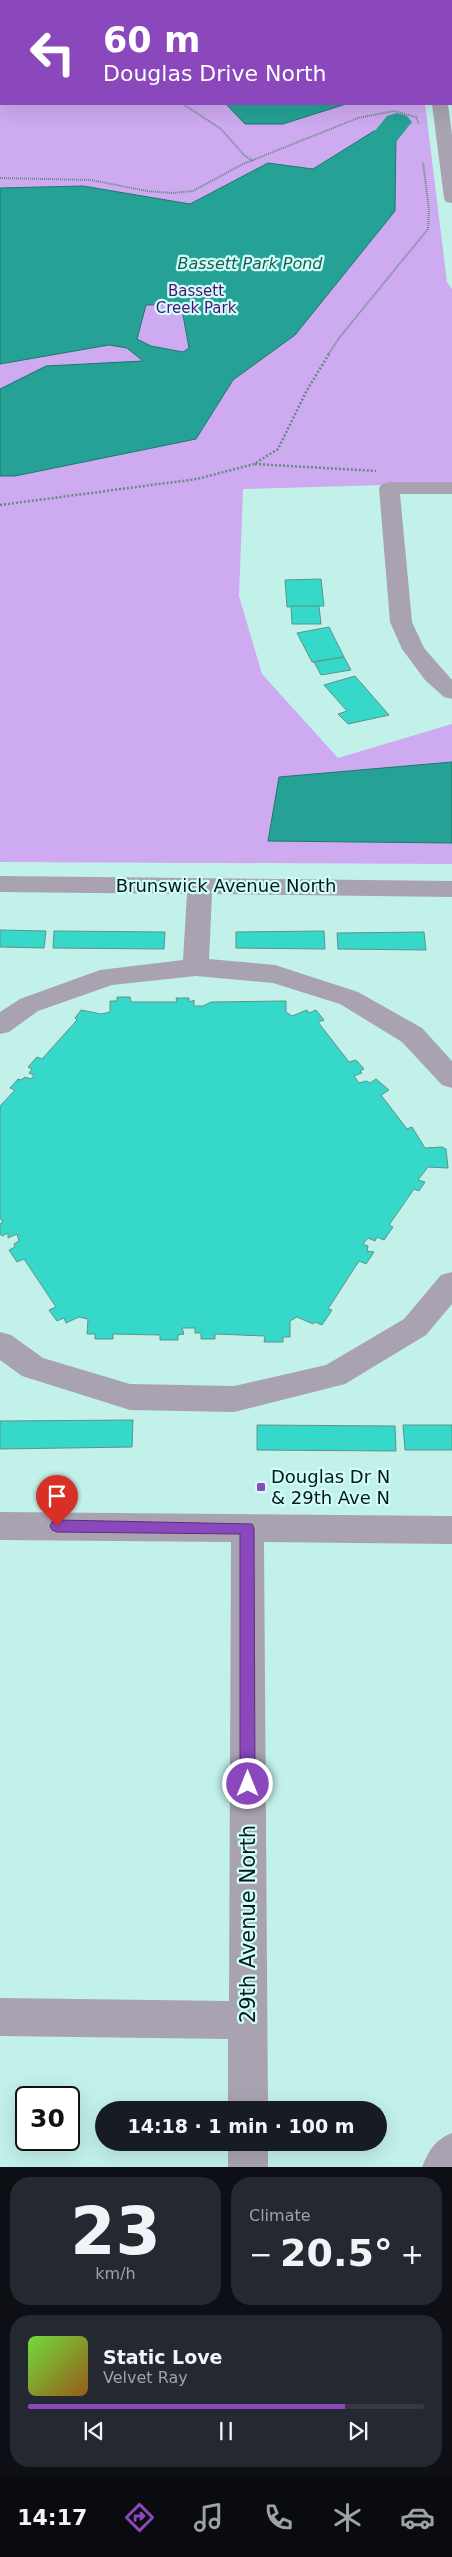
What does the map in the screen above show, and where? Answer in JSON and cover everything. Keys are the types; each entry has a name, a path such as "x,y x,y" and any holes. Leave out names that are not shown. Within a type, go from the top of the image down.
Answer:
{"street":[{"path":"440,105 452,198"},
{"path":"452,488 399,488 401,622 413,650 433,675 452,692"},
{"name":"Brunswick Avenue North","path":"0,884 452,889"},
{"path":"196,967 200,885"},
{"path":"0,1026 29,1005 109,976 196,967 275,974 349,998 412,1035 452,1078"},
{"path":"0,1344 34,1367 130,1397 234,1399 334,1375 415,1327 452,1283"},
{"path":"0,1526 452,1530"},
{"name":"29th Avenue North","path":"247,1528 248,2101"},
{"path":"0,2017 248,2020"},
{"path":"248,2151 248,2167"},
{"path":"442,2167 452,2153"}],"path":[{"path":"185,105 221,129 245,156 253,161"},
{"path":"0,178 91,180 148,191 172,193 193,191 253,161 375,114 394,112 416,117 420,128"},
{"path":"0,506 197,479 254,464 278,449 307,390 339,338 428,229 430,210 423,154"},
{"path":"254,464 393,471 399,488"}],"green space":[{"name":"Bassett Creek Park","path":"0,105 425,105 447,282 452,289 452,483 243,489 239,596 262,674 338,758 452,724 452,864 0,862"}],"water":[{"path":"227,105 343,105 283,124 245,124"},
{"name":"Bassett Park Pond","path":"374,131 396,133 395,211 295,335 233,380 196,439 15,476 0,476 0,389 46,366 143,361 127,348 109,345 0,364 0,188 83,186 190,204 268,163 313,169","holes":["181,304 189,348 183,352 151,346 137,339 146,305"]},
{"path":"452,762 452,843 268,841 279,777"}],"building":[{"path":"321,579 324,606 287,607 285,580"},
{"path":"291,606 319,606 321,624 292,624"},
{"path":"329,627 344,657 312,662 297,633"},
{"path":"344,657 351,670 321,675 314,662"},
{"path":"355,676 389,715 348,724 338,714 347,711 324,685"},
{"path":"0,930 46,931 44,948 0,947"},
{"path":"54,931 165,932 164,949 53,948"},
{"path":"324,931 325,949 236,948 236,932"},
{"path":"424,932 426,950 338,949 337,933"},
{"path":"117,997 130,997 131,1002 177,1002 176,998 189,998 189,1002 194,1000 194,1006 203,1006 211,1002 286,1001 286,1012 292,1016 307,1010 309,1013 316,1010 324,1020 318,1022 349,1062 356,1060 364,1069 360,1071 362,1073 354,1076 359,1083 366,1081 370,1083 376,1079 389,1090 381,1095 407,1129 412,1127 425,1148 442,1147 446,1149 448,1168 428,1167 418,1180 425,1182 419,1191 414,1189 389,1225 393,1227 384,1240 377,1237 375,1241 368,1238 363,1244 368,1246 367,1251 374,1252 366,1264 359,1261 328,1309 332,1310 322,1325 315,1322 313,1324 297,1317 290,1321 290,1337 283,1337 283,1342 264,1342 265,1336 215,1334 215,1339 201,1339 201,1333 195,1333 195,1328 182,1328 184,1334 178,1335 178,1340 160,1340 160,1335 113,1334 113,1339 95,1339 95,1334 87,1334 88,1319 79,1317 66,1323 64,1318 57,1321 49,1310 56,1307 24,1259 17,1262 9,1250 15,1247 14,1244 19,1241 17,1234 8,1238 8,1233 2,1236 0,1234 0,1224 3,1222 0,1218 0,1106 15,1090 10,1088 18,1079 21,1080 25,1077 31,1079 34,1075 29,1073 32,1069 28,1067 37,1057 42,1059 77,1020 75,1018 81,1010 101,1014 110,1012 110,1001 117,1001"},
{"path":"133,1420 132,1447 0,1449 0,1421"},
{"path":"257,1425 395,1426 396,1451 257,1450"},
{"path":"403,1425 452,1425 452,1450 405,1450"}],"waterway":[{"path":"346,186 397,122"}],"place":[{"name":"Douglas Dr N & 29th Ave N","path":"261,1487"}],"route":[{"path":"57,1526 247,1528 248,1784"}]}
